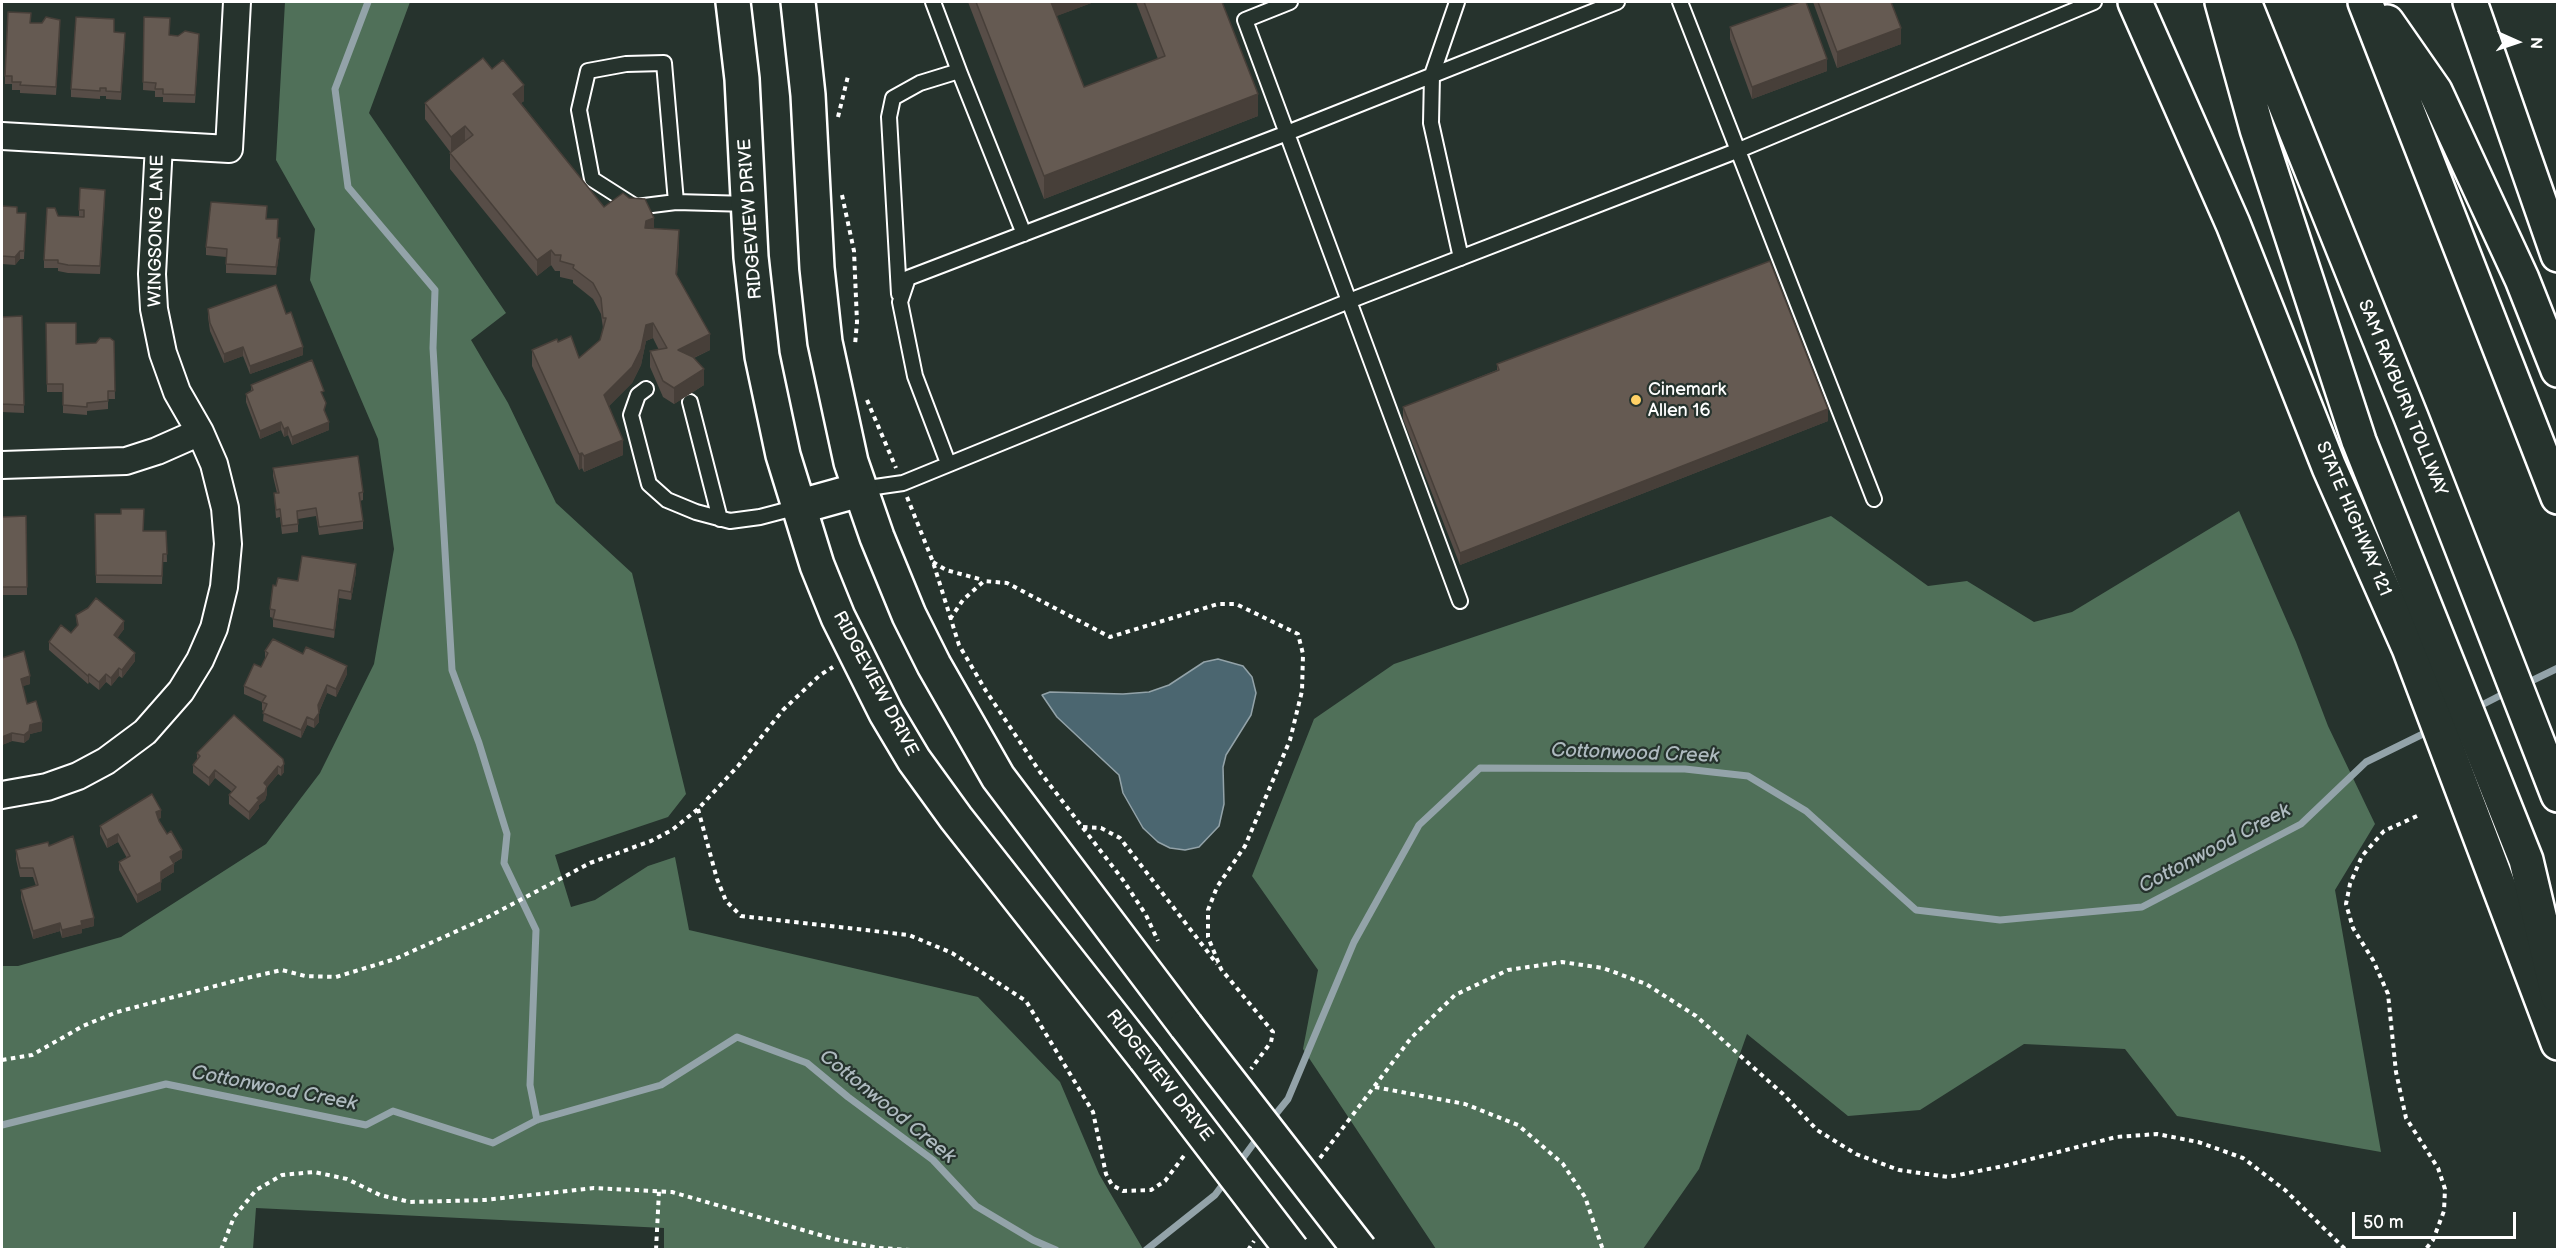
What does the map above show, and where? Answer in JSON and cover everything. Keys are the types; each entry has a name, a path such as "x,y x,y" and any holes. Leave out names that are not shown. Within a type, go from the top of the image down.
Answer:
{"main road":[{"name":"RIDGEVIEW DRIVE","path":"733,2 742,79 749,204 762,356 775,423 798,507 817,565 838,617 898,735 956,818 1145,1058 1292,1250"},
{"path":"798,2 808,95 820,306 837,407 859,490 909,615 933,665 998,777 1186,1026 1360,1250"},
{"name":"STATE HIGHWAY 121","path":"2135,2 2233,224 2329,467 2409,648 2558,1043"},
{"path":"2222,2 2257,129 2359,441 2526,860 2558,996"},
{"name":"SAM RAYBURN TOLLWAY","path":"2244,2 2411,417 2558,795"},
{"path":"2365,2 2558,497"},
{"path":"2372,2 2435,91 2522,279 2556,365"},
{"path":"2470,2 2558,255"},
{"path":"798,507 859,490"}],"street":[{"path":"2,136 230,148 237,2"},
{"name":"WINGSONG LANE","path":"2,795 47,787 106,761 145,732 165,712 200,660 214,628 224,587 228,544 222,497 214,464 200,432 177,392 162,353 154,309 153,274 159,145"},
{"path":"2,465 126,461 157,452 200,432"}],"lane":[{"path":"933,2 1024,234"},
{"path":"1290,2 1245,20 1460,601"},
{"path":"1457,2 1432,75 1431,123 1461,258"},
{"path":"900,302 908,278 1287,133 1617,2"},
{"path":"1680,2 1874,499"},
{"path":"859,490 903,483 1349,301 1739,150 2094,2"},
{"path":"676,202 664,63 626,64 588,71 579,110 592,179 636,207 676,202 749,204"},
{"path":"948,463 915,376 900,302 889,117 893,98 920,83 959,71"},
{"path":"646,389 638,396 631,415 649,484 668,500 720,519 742,520 798,507"},
{"path":"690,402 720,519"}],"path":[{"path":"835,127 848,76"},
{"path":"841,192 854,251 857,322 854,346"},
{"path":"864,395 903,483 933,562 959,645 986,691 1040,772 1146,915 1160,946"},
{"path":"933,562 946,570 984,581 1007,583 1110,637 1218,604 1236,604 1298,634 1303,654 1302,691 1290,740 1245,846 1217,887 1208,910 1208,937 1221,969"},
{"path":"950,619 963,600 984,581"},
{"path":"2,1060 40,1052 83,1026 117,1012 238,980 282,970 315,977 336,977 360,971 395,959 488,917 615,852 651,841 672,830 698,809 738,766 783,710 820,675 833,667"},
{"path":"698,809 717,879 726,901 741,916 909,935 952,953 1026,1001 1093,1112 1106,1174 1112,1185 1123,1191 1150,1190 1165,1181 1193,1144"},
{"path":"2417,816 2384,831 2362,856 2350,884 2346,904 2353,928 2373,960 2388,994 2396,1072 2406,1118 2438,1168 2445,1190 2444,1211 2433,1240 2425,1250"},
{"path":"1083,827 1101,828 1120,838 1221,969 1274,1032 1271,1042 1250,1070"},
{"path":"1319,1159 1411,1038 1455,995 1508,970 1562,962 1603,968 1646,984 1696,1016 1783,1094 1817,1130 1856,1154 1899,1170 1948,1177 2004,1166 2116,1137 2157,1134 2198,1142 2243,1158 2285,1190 2346,1250"},
{"path":"1375,1087 1465,1104 1518,1125 1563,1164 1585,1197 1603,1250"},
{"path":"221,1250 234,1216 244,1202 269,1182 298,1172 328,1174 347,1179 380,1195 410,1202 485,1200 594,1188 672,1192 834,1239 879,1248 911,1250"},
{"path":"656,1250 659,1191"},
{"path":"1248,1250 1255,1240"}],"green space":[{"path":"285,2 410,2 369,113 506,313 471,340 508,403 556,503 632,573 686,794 668,817 555,855 571,907 595,900 648,866 675,857 689,930 978,997 1060,1082 1099,1174 1143,1249 664,1248 664,1228 256,1208 253,1249 2,1249 2,966 18,966 121,937 266,844 320,773 374,664 394,549 378,439 310,280 315,229 276,160"},
{"path":"2239,511 2296,642 2328,726 2375,824 2335,890 2381,1152 2177,1116 2125,1049 2024,1044 1920,1110 1848,1116 1747,1034 1699,1169 1643,1249 1436,1249 1303,1049 1318,970 1252,876 1314,719 1394,664 1831,516 1928,586 1967,581 2034,622 2072,612"}],"water":[{"path":"1218,659 1243,666 1252,677 1256,693 1251,715 1226,755 1223,767 1224,804 1219,826 1199,847 1185,850 1170,848 1158,842 1143,828 1123,793 1119,775 1057,717 1042,695 1050,692 1123,694 1149,692 1169,685 1204,662"}],"building":[{"path":"976,2 1051,2 1084,87 1165,56 1144,2 1222,2 1258,94 1044,176"},
{"path":"1800,2 1806,2 1827,59 1752,87 1730,27"},
{"path":"1818,2 1891,2 1901,28 1837,52"},
{"path":"8,12 31,13 30,23 42,23 46,17 60,20 56,87 20,85 21,82 12,82 12,76 5,76"},
{"path":"76,17 114,19 114,32 125,33 121,92 106,91 106,88 100,88 100,91 71,89"},
{"path":"144,17 170,18 169,35 178,36 185,31 199,34 195,95 163,94 163,89 155,89 156,83 143,82"},
{"path":"483,58 492,69 503,60 524,85 513,94 604,207 623,193 629,198 645,199 654,218 646,221 645,228 679,230 676,274 710,334 678,350 693,357 704,369 674,388 663,381 650,351 667,348 653,323 646,325 641,349 632,367 604,395 623,440 584,456 582,453 579,454 532,350 557,339 558,342 571,336 579,358 600,340 606,318 603,318 601,298 593,283 573,268 574,265 560,261 561,255 555,255 551,250 537,260 450,153 473,135 465,126 451,137 425,103"},
{"path":"80,188 105,190 100,266 68,265 58,263 58,260 44,260 47,208 55,208 58,216 84,217 84,210 79,210"},
{"path":"211,202 267,206 266,219 278,219 277,238 280,238 276,267 226,264 227,249 206,247"},
{"path":"2,206 17,207 17,213 26,213 24,251 20,251 15,257 2,256"},
{"name":"Cinemark Allen 16","path":"1770,261 1828,409 1460,553 1403,407 1499,370 1497,364"},
{"path":"276,285 286,314 291,312 303,347 250,366 243,347 224,354 210,323 208,309"},
{"path":"22,316 24,405 2,404 2,317"},
{"path":"46,323 76,323 76,344 96,343 100,338 110,338 114,341 115,391 108,391 108,401 87,403 87,407 63,405 63,384 47,384"},
{"path":"312,360 324,391 321,392 326,403 324,410 329,422 292,437 288,427 284,429 281,422 260,431 246,394 253,390 251,385"},
{"path":"358,456 363,492 359,493 363,521 319,527 316,508 297,511 298,524 282,526 280,509 276,510 274,493 279,493 273,468"},
{"path":"121,509 144,509 143,531 166,531 167,554 163,554 162,576 96,575 95,514 121,514"},
{"path":"26,516 27,587 2,587 2,517"},
{"path":"302,556 356,564 351,592 339,590 334,630 273,619 275,610 270,609 273,585 276,586 278,578 298,581"},
{"path":"96,598 124,621 114,635 135,653 122,670 119,668 111,678 106,674 99,682 89,674 88,676 49,642 61,625 71,633 78,625 76,615 88,608"},
{"path":"273,639 303,654 306,647 347,666 336,689 327,685 318,705 319,713 314,720 307,717 301,730 263,713 267,704 262,702 266,696 244,686 254,664 261,667 268,653 265,651"},
{"path":"24,651 30,676 21,679 27,704 36,701 42,722 30,725 29,731 24,735 12,733 2,737 2,658"},
{"path":"234,715 283,759 284,764 281,768 278,766 264,783 267,786 265,792 257,798 259,800 249,812 229,795 236,787 215,770 209,778 193,765 200,756 197,753"},
{"path":"152,794 161,810 156,812 159,821 167,834 171,831 182,850 170,857 174,864 161,872 161,882 137,895 119,862 130,856 118,834 107,840 100,826"},
{"path":"73,836 94,918 81,921 82,925 62,930 60,923 33,931 21,890 38,885 33,868 20,868 16,850 48,842 49,846"}],"waterway":[{"path":"368,2 335,89 348,187 435,290 433,348 452,670 479,743 507,834 504,863 536,930 530,1085 537,1120"},
{"name":"Cottonwood Creek","path":"2525,684 2558,668"},
{"name":"Cottonwood Creek","path":"2474,709 2509,691"},
{"name":"Cottonwood Creek","path":"1271,1120 1288,1099 1354,942 1419,825 1480,768 1685,769 1748,776 1806,811 1916,910 2000,920 2142,907 2301,824 2366,762 2431,730"},
{"name":"Cottonwood Creek","path":"2,1125 166,1084 366,1125 393,1111 493,1143 537,1120 661,1085 737,1037 807,1063 848,1097 933,1160 976,1206 1033,1240 1056,1250"},
{"name":"Cottonwood Creek","path":"1237,1166 1259,1136"},
{"name":"Cottonwood Creek","path":"1146,1250 1215,1195 1227,1179"}],"place":[{"name":"Cinemark Allen 16","path":"1636,400"}]}
